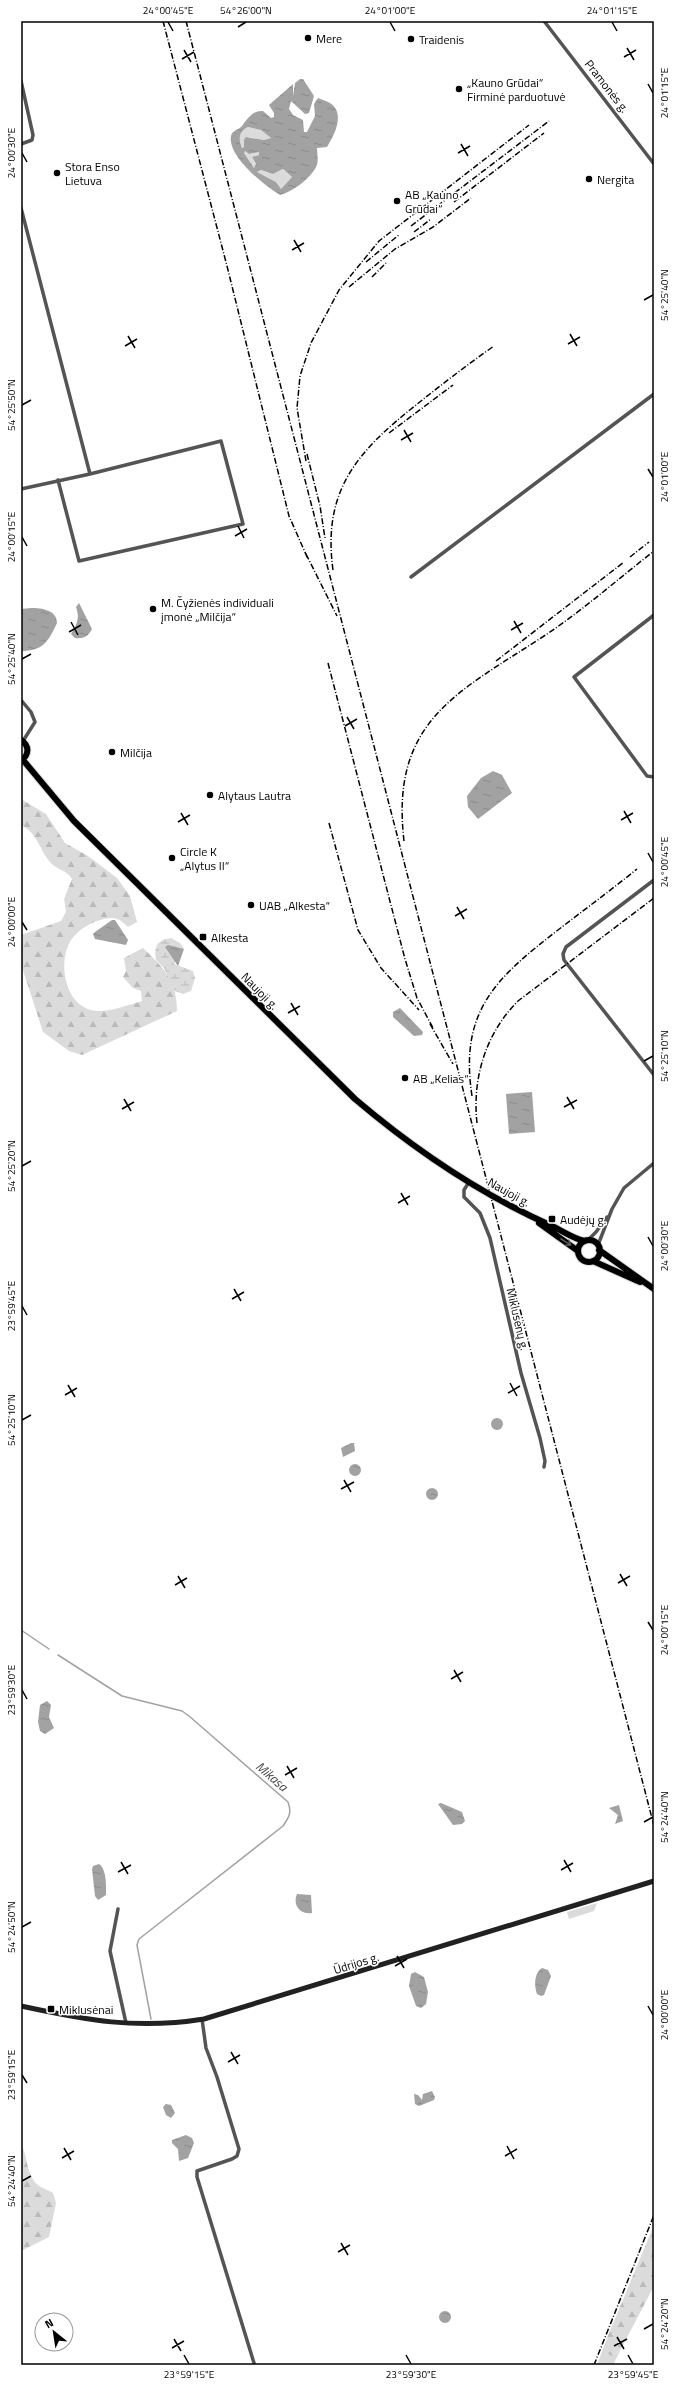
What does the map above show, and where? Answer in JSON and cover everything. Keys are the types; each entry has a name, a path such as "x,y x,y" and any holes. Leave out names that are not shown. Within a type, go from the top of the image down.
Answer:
{"main road":[{"path":"22,740 28,750 22,760"},
{"name":"Naujoji g.","path":"22,760 74,822 338,1083 398,1134 469,1182 531,1217 586,1241"},
{"name":"Naujoji g.","path":"531,1217 578,1251"},
{"path":"645,1284 599,1247 586,1241 580,1245 578,1251 583,1259 593,1261 654,1289"},
{"path":"593,1261 598,1256 599,1247"},
{"name":"Ūdrijos g.","path":"21,2006 81,2018 126,2024 164,2024 202,2019 654,1881"}],"street":[{"name":"Pramonės g.","path":"544,21 654,164"},
{"path":"21,81 33,134 32,140 21,144"},
{"path":"21,208 90,474"},
{"path":"411,577 654,394"},
{"path":"21,489 58,480 90,474 221,441 243,524 79,561 58,480"},
{"path":"654,615 574,677 647,776 654,777"},
{"path":"21,700 31,712 35,722 22,740"},
{"path":"654,880 566,947 563,954 564,960 654,1075"},
{"path":"586,1241 596,1232 624,1188 654,1163"},
{"name":"Miklusėnų g.","path":"469,1182 464,1190 464,1197 480,1213 490,1238 521,1373 540,1438 545,1461 544,1467"},
{"path":"599,1247 612,1209"},
{"path":"118,1909 110,1951 126,2024"},
{"path":"202,2019 206,2048 217,2077 239,2149 237,2156 232,2159 197,2171 197,2177 254,2363"}],"green space":[{"path":"248,127 261,130 271,138 264,140 249,137 244,142 245,146 242,148 240,136 241,133"},
{"path":"245,151 249,154 259,152 260,155 252,157 256,165 254,168 244,153"},
{"path":"283,169 292,177 281,189 276,182 257,172 261,170 275,173"},
{"path":"21,799 46,814 65,843 88,856 117,878 130,896 137,922 128,927 115,918 100,920 87,926 75,935 68,946 64,964 70,993 82,1006 97,1011 103,1011 142,1001 141,991 133,988 123,977 126,971 124,958 143,948 163,969 172,983 175,991 177,1011 82,1055 69,1051 43,1032 21,964 21,935 61,921 66,912 64,899 72,879 68,874 52,864 44,854 32,833 21,825"},
{"path":"171,938 180,943 184,949 180,949 174,964 193,971 195,978 191,991 183,994 175,991 164,968 156,960 156,947 158,944 162,940"},
{"path":"597,1903 594,1911 569,1919 567,1912"},
{"path":"21,2145 31,2177 42,2188 53,2193 56,2203 49,2237 21,2251"},
{"path":"654,2225 654,2286 621,2349 612,2356 607,2353 609,2347 607,2338"},
{"path":"607,2338 609,2347 615,2354 621,2349 613,2365 597,2365"}],"water":[{"path":"300,79 303,79 314,96 309,113 305,114 291,101 289,109 293,115 303,120 304,132 307,132 315,116 314,104 318,98 329,102 335,107 338,118 333,137 327,147 317,148 318,158 316,167 310,176 290,191 280,195 265,185 248,170 231,144 231,136 233,132 241,127 256,112 263,111 271,118 274,117 274,113 269,105 293,84 293,96 295,83","holes":["248,127 261,130 271,138 264,140 246,137 244,140 244,147 242,148 240,136 241,133","245,151 249,154 259,152 259,155 252,157 256,164 254,168 244,153","283,169 292,177 281,189 276,182 257,172 261,170 273,174"]},
{"path":"79,603 92,629 87,636 83,638 75,638 71,634 77,621 78,615 76,607"},
{"path":"21,609 44,609 52,613 57,623 51,635 44,644 35,649 21,651"},
{"path":"493,771 502,775 512,793 478,819 468,807 467,796 481,778"},
{"path":"112,920 115,920 128,940 126,945 95,939 93,934"},
{"path":"168,945 184,949 178,966 165,947"},
{"path":"400,1008 423,1032 422,1035 414,1036 393,1017 393,1012"},
{"path":"532,1092 535,1132 509,1134 506,1094"},
{"path":"495,1418 499,1418 503,1424 499,1430 495,1430 491,1426 491,1422"},
{"path":"354,1443 355,1451 343,1457 341,1448"},
{"path":"353,1464 357,1464 361,1470 357,1476 353,1476 349,1472 349,1468"},
{"path":"434,1488 437,1489 437,1499 430,1500 427,1499 426,1492 427,1489"},
{"path":"47,1701 51,1705 49,1717 54,1728 45,1734 40,1731 38,1722 40,1705"},
{"path":"441,1803 462,1812 465,1821 462,1824 453,1825 438,1804"},
{"path":"619,1805 623,1821 615,1824 618,1815 609,1808"},
{"path":"99,1864 102,1866 105,1874 106,1895 98,1900 95,1896 92,1869 93,1866"},
{"path":"297,1894 311,1895 312,1913 304,1913 298,1909 296,1902"},
{"path":"542,1968 548,1970 551,1976 544,1995 541,1996 537,1994 535,1984 537,1973"},
{"path":"415,1972 424,1977 428,1992 426,2004 421,2008 416,2006 409,1986 411,1974"},
{"path":"432,2091 435,2097 434,2100 419,2106 415,2104 414,2094 418,2095 422,2100 423,2094"},
{"path":"166,2104 171,2105 175,2113 171,2118 166,2115 163,2107"},
{"path":"186,2135 192,2138 194,2143 188,2158 179,2161 178,2149 172,2143 172,2140"},
{"path":"443,2311 447,2311 451,2317 447,2323 443,2323 439,2319 439,2315"}],"waterway":[{"name":"Mikasa","path":"21,1630 49,1649"},
{"name":"Mikasa","path":"58,1655 122,1696 182,1711 288,1802 290,1809 287,1820 283,1826 139,1939 137,1945 151,2019"}],"railway":[{"path":"163,21 227,266 289,516 308,559"},
{"path":"186,21 654,1826"},
{"path":"411,226 549,121"},
{"path":"306,461 297,408 300,376 311,343 339,290 379,241 529,125"},
{"path":"454,202 544,133"},
{"path":"349,287 395,249 433,227 471,198"},
{"path":"414,232 431,219"},
{"path":"366,262 400,234"},
{"path":"372,277 386,263"},
{"path":"333,570 331,542 333,517 339,495 361,456 395,422 494,346"},
{"path":"389,433 453,385"},
{"path":"307,454 320,506 325,538"},
{"path":"630,557 649,542"},
{"path":"404,841 402,800 408,766 419,738 436,715 458,694 483,675 572,616 654,551"},
{"path":"306,554 337,616"},
{"path":"496,661 624,562"},
{"path":"328,663 405,959 417,998 433,1028"},
{"path":"329,823 358,930 381,968 419,1010"},
{"path":"472,1096 469,1066 471,1041 477,1019 487,999 500,981 536,947 637,869"},
{"path":"477,1123 476,1106 479,1073 497,1027 507,1014 518,1001 654,898"},
{"path":"430,1024 453,1064"},
{"path":"594,2365 654,2215"}],"place":[{"name":"Mere","path":"308,38"},
{"name":"Traidenis","path":"411,39"},
{"name":"„Kauno Grūdai“ Firminė parduotuvė","path":"459,89"},
{"name":"Stora Enso Lietuva","path":"57,173"},
{"name":"Nergita","path":"589,179"},
{"name":"AB „Kauno Grūdai“","path":"397,201"},
{"name":"M. Čyžienės individuali įmonė „Milčija“","path":"153,609"},
{"name":"Milčija","path":"112,752"},
{"name":"Alytaus Lautra","path":"210,795"},
{"name":"Circle K „Alytus II“","path":"172,858"},
{"name":"UAB „Alkesta“","path":"251,905"},
{"name":"Alkesta","path":"203,937"},
{"name":"AB „Kelias“","path":"405,1078"},
{"name":"Audėjų g.","path":"552,1219"},
{"name":"Miklusėnai","path":"51,2009"}]}
